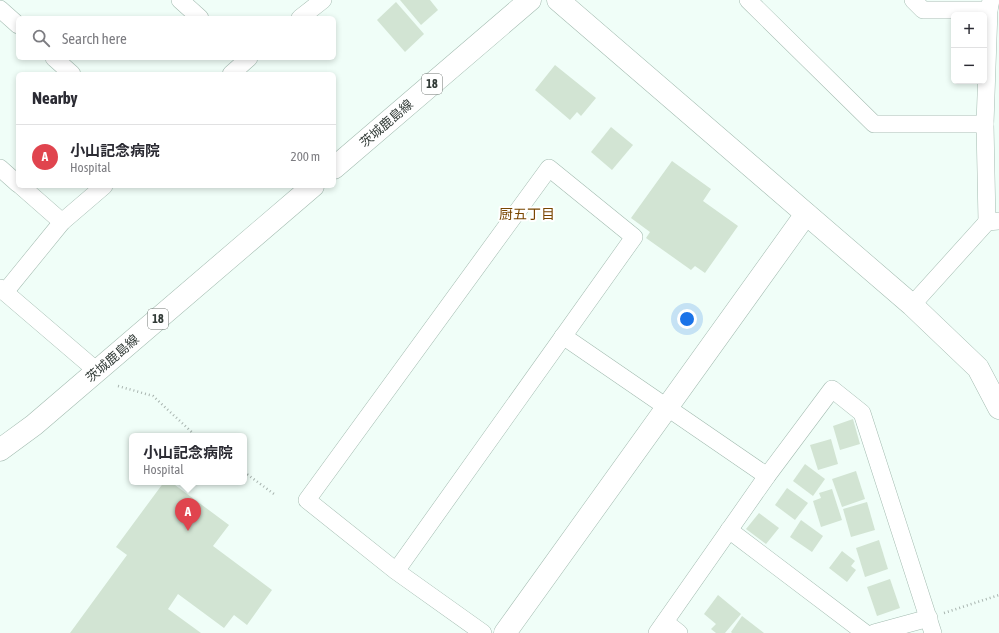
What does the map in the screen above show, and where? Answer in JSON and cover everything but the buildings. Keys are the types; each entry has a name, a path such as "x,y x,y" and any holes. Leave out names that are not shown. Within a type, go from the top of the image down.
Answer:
{"street":[{"path":"180,0 198,16"},
{"path":"303,16 323,0"},
{"name":"茨城鹿島線","path":"336,166 530,0"},
{"path":"558,0 912,305 978,368 999,408"},
{"path":"748,0 874,124 985,124"},
{"path":"912,305 993,222 985,124 994,28 990,5 923,10 913,0"},
{"path":"0,9 16,23"},
{"path":"56,60 70,72"},
{"path":"233,72 246,60"},
{"path":"0,168 16,182"},
{"path":"396,571 634,237 549,168 307,500 396,571 483,633"},
{"path":"23,188 62,222"},
{"path":"97,371 2,290 62,222 102,188"},
{"name":"茨城鹿島線","path":"0,450 34,425 311,188"},
{"path":"505,633 806,214"},
{"path":"563,336 767,476"},
{"path":"678,633 661,628 767,476 832,389 862,413 931,625 874,633"},
{"path":"729,530 865,633"}],"path":[{"path":"118,386 154,396 193,433"},
{"path":"247,474 274,494"},
{"path":"931,625 999,595"}],"place":[{"name":"小山記念病院","path":"188,531"}],"district":[{"name":"厨五丁目","path":"527,214"}]}
